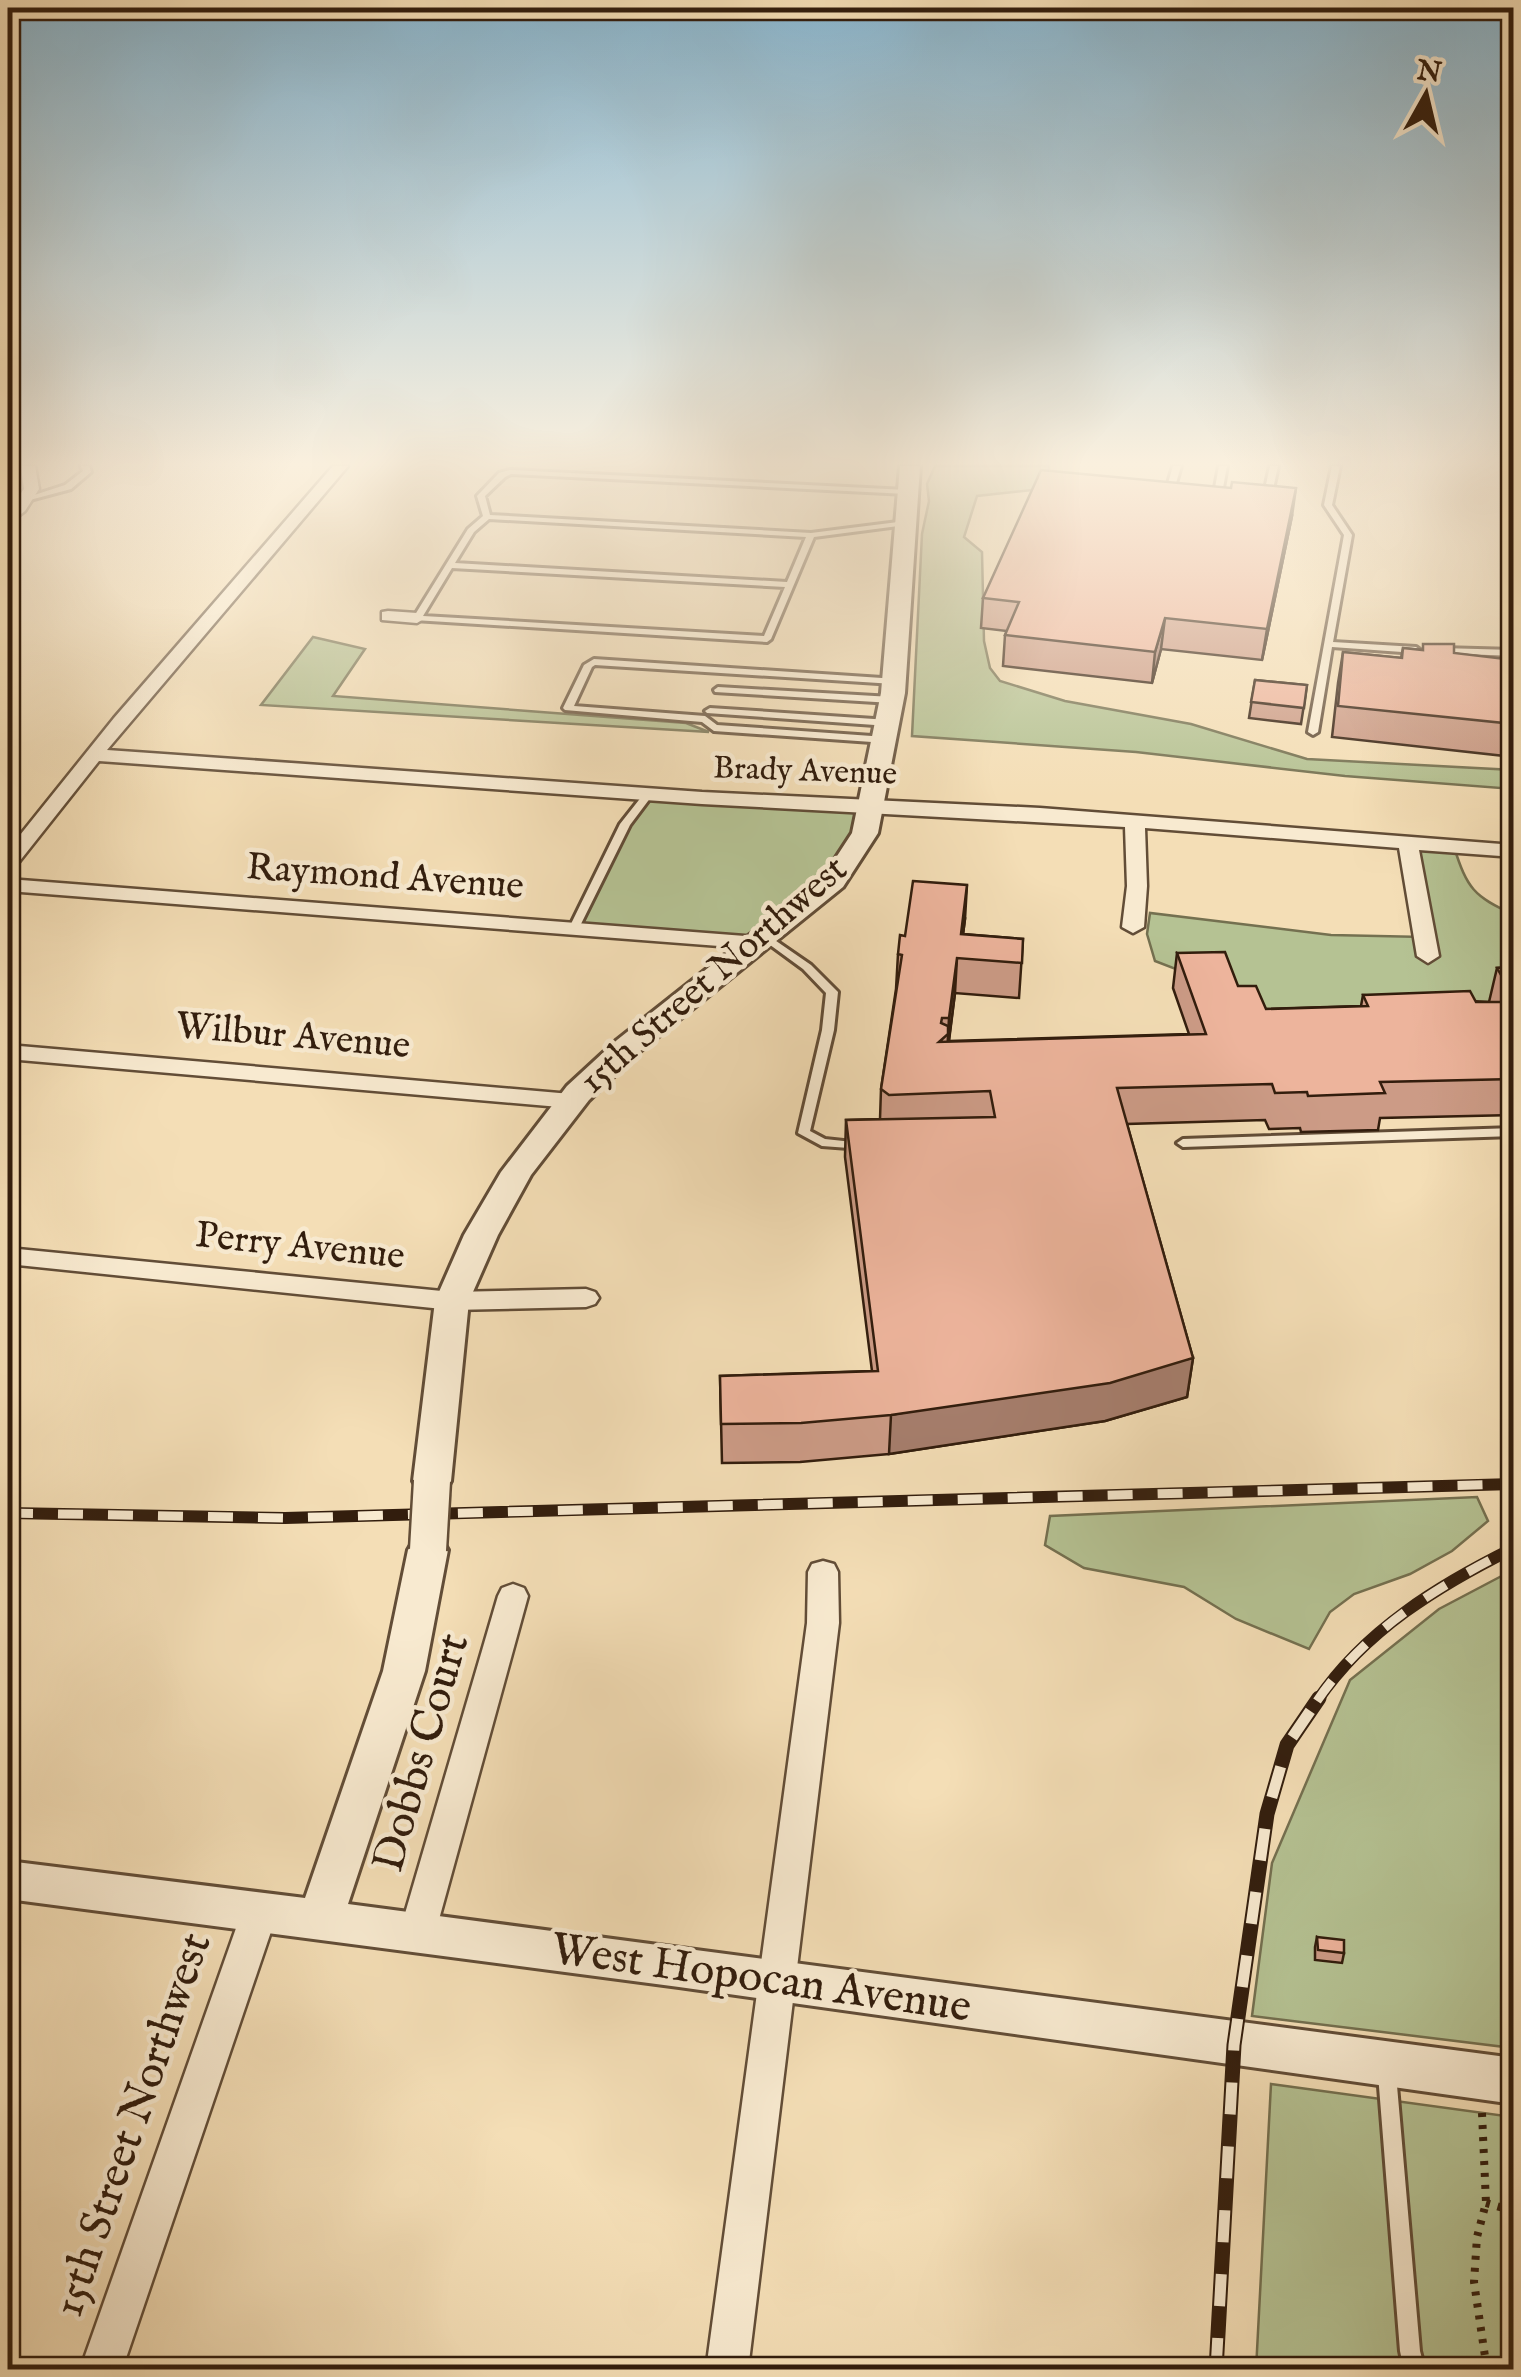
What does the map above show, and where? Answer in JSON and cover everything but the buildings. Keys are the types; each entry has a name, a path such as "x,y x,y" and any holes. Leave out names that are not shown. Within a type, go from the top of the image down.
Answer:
{"street":[{"path":"8,863 93,755 245,577"},
{"name":"15th Street Northwest","path":"320,1920 404,1671 428,1550 452,1301 481,1234 517,1172 571,1101 628,1046 834,880 851,859 873,807 890,711 901,577"},
{"path":"388,616 417,618"},
{"name":"Brady Avenue","path":"93,755 1514,851"},
{"path":"1133,927 1137,886 1134,823"},
{"path":"1408,844 1428,956"},
{"name":"Raymond Avenue","path":"8,885 762,940"},
{"name":"Wilbur Avenue","path":"8,1052 571,1101"},
{"name":"Perry Avenue","path":"8,1256 452,1301 586,1298"},
{"path":"727,2370 823,1623 823,1572"},
{"name":"Dobbs Court","path":"417,1934 513,1596"},
{"name":"West Hopocan Avenue","path":"8,1880 780,1980 1386,2065 1498,2097"},
{"name":"15th Street Northwest","path":"101,2370 259,1914"}],"lane":[{"path":"417,618 445,577"},
{"path":"647,577 791,585"},
{"path":"417,618 750,640 772,636 794,577"},
{"path":"1312,732 1341,577"},
{"path":"1329,644 1514,653"},
{"path":"594,662 725,670 890,711 708,715 568,708 588,665 594,662"},
{"path":"725,670 708,715 714,728 890,711"},
{"path":"718,690 890,711"},
{"path":"574,928 625,824 649,793"},
{"path":"762,940 808,968 832,992 828,1030 804,1133 822,1142 878,1146"},
{"path":"1183,1143 1514,1132"},
{"path":"1386,2065 1410,2351 1415,2370"}],"path":[{"path":"1487,2370 1474,2282 1498,2097"},
{"path":"1486,2203 1514,2212"}],"green space":[{"path":"920,577 983,577 984,641 990,668 1000,681 1065,701 1191,724 1307,759 1513,770 1513,789 1345,776 1136,752 912,736"},
{"path":"313,637 365,649 333,696 686,723 709,732 261,705"},
{"path":"652,795 866,810 845,858 757,939 582,924 629,825"},
{"path":"1408,844 1454,847 1474,890 1513,914 1513,1002 1260,1045 1176,969 1155,961 1147,934 1150,913 1331,935 1424,937"},
{"path":"1477,1497 1488,1521 1452,1551 1410,1574 1354,1594 1330,1612 1309,1649 1236,1619 1184,1587 1084,1568 1045,1545 1050,1516"},
{"path":"1513,1570 1513,2048 1252,2016 1272,1863 1350,1680 1439,1609"},
{"path":"1271,2084 1513,2117 1513,2369 1256,2370"}],"railway":[{"path":"8,1513 285,1518 1514,1484"},
{"path":"1317,1701 1357,1652 1405,1612 1514,1548"},
{"path":"1216,2370 1234,2045 1267,1814 1287,1745 1319,1698"}]}
